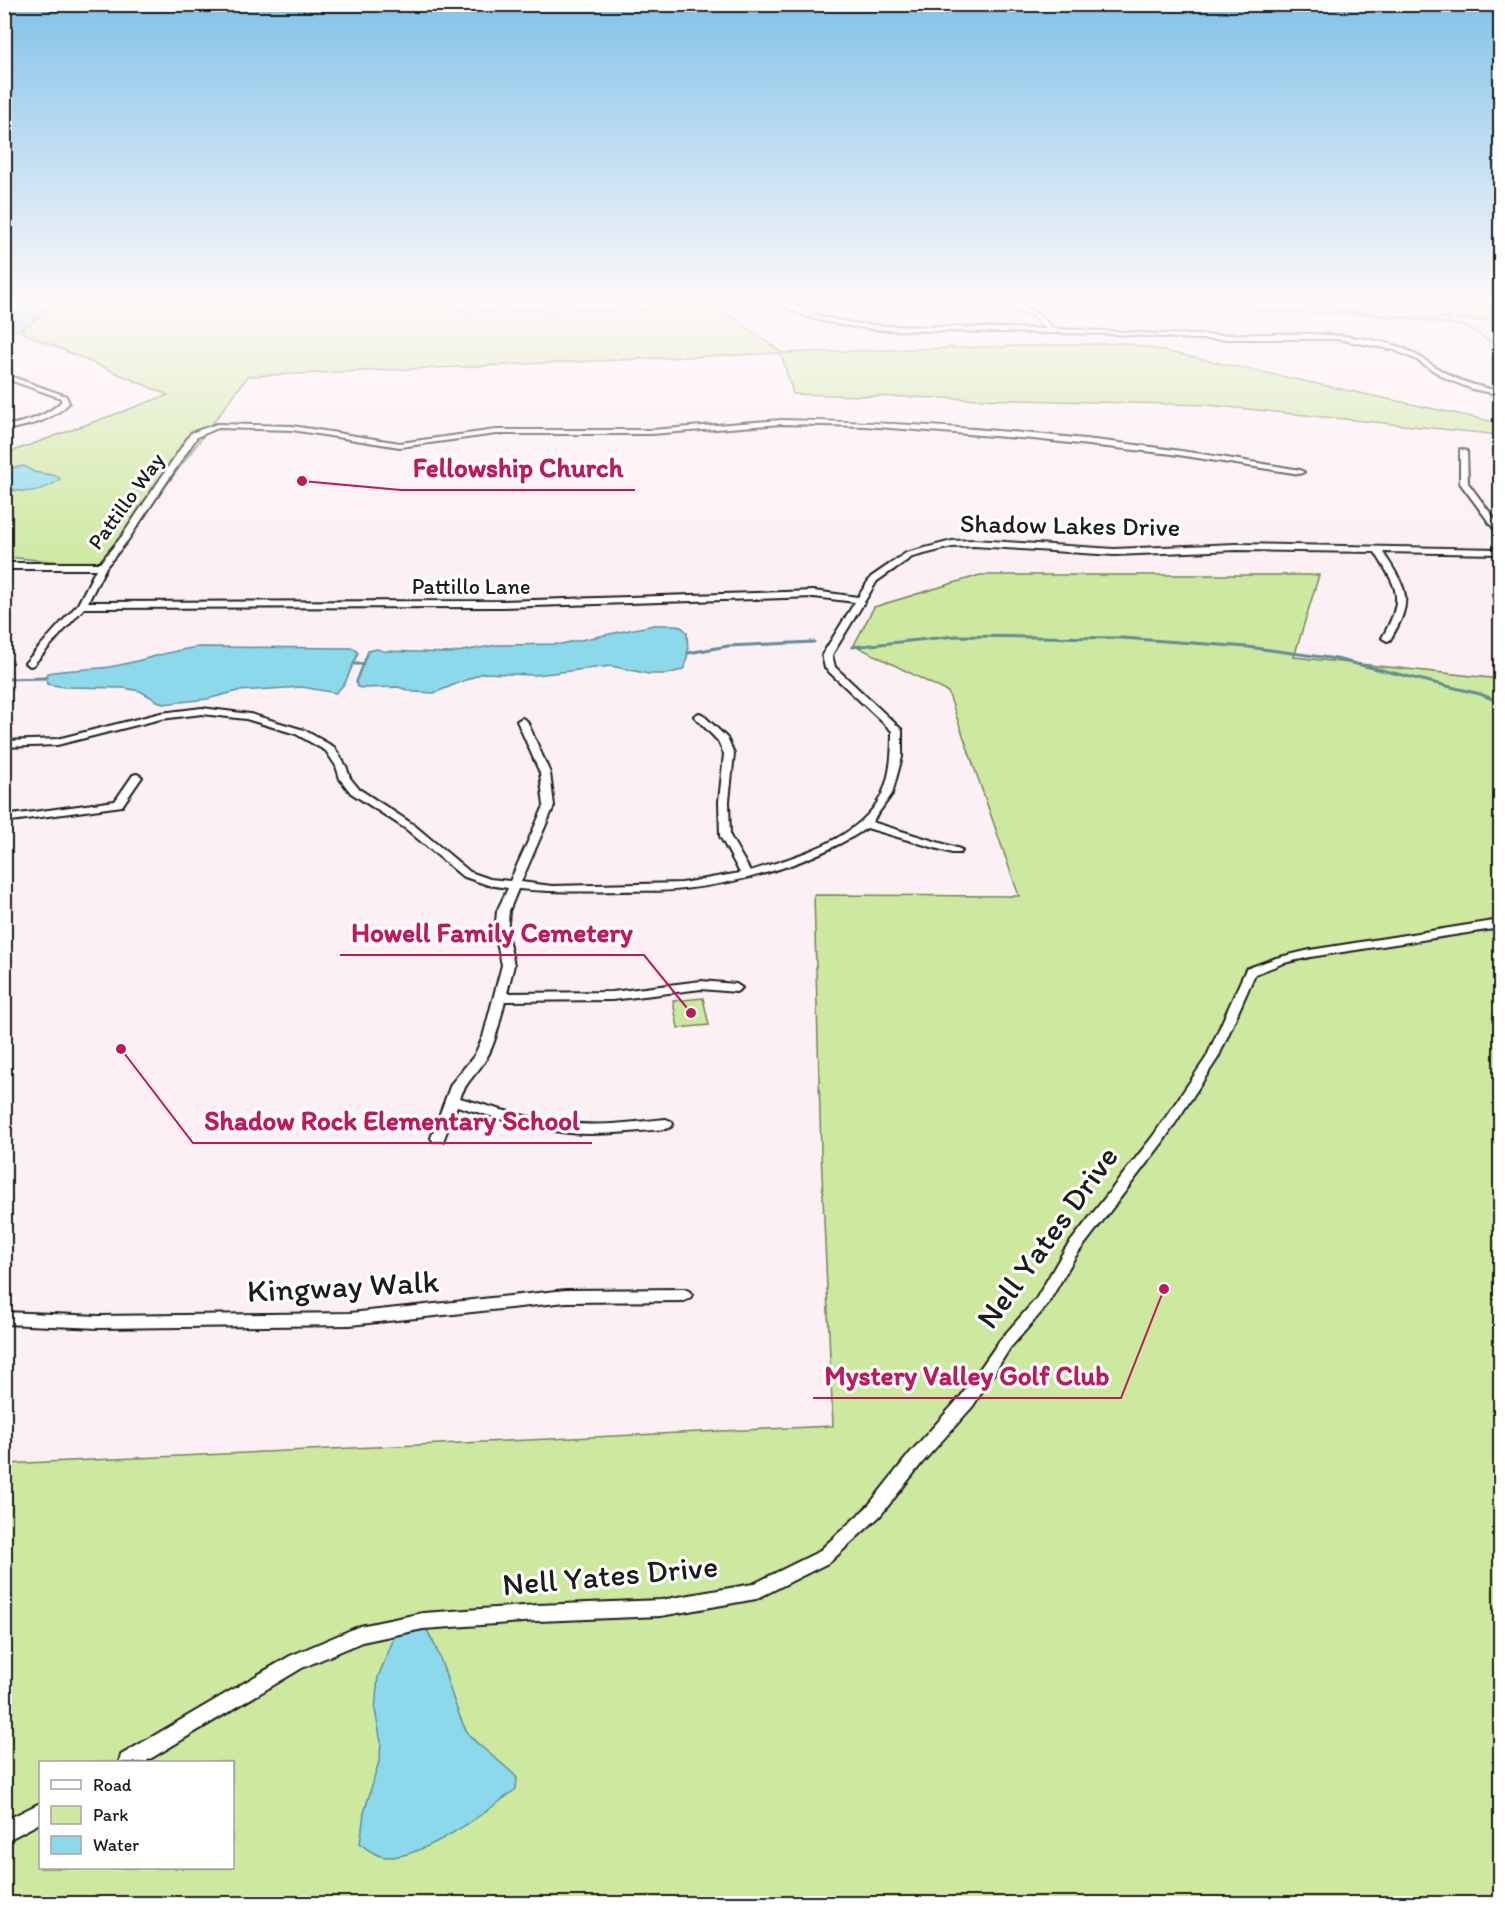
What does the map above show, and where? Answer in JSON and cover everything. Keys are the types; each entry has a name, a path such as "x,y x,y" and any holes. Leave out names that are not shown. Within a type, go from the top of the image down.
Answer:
{"street":[{"path":"4,428 40,420 65,403 64,397 41,389"},
{"path":"1479,389 1500,393"},
{"name":"Pattillo Way","path":"4,566 102,566 125,538 194,435 207,428 226,425 303,429 400,445 496,432 651,432 782,422 865,424 1033,437 1172,452 1300,472"},
{"path":"1463,451 1464,483 1500,531"},
{"name":"Shadow Lakes Drive","path":"4,744 57,742 161,716 202,711 255,718 300,732 330,749 341,766 345,779 355,790 410,827 466,874 488,882 552,889 682,886 747,875 795,861 841,840 866,824 886,794 897,757 897,730 830,668 827,655 874,579 909,555 952,544 1024,545 1114,552 1236,547 1500,552"},
{"path":"1378,551 1402,591 1400,613 1387,638"},
{"path":"30,663 82,605 102,566"},
{"name":"Pattillo Lane","path":"82,605 502,604 814,594 860,600"},
{"path":"699,716 723,740 729,754 724,801 725,836 747,875"},
{"path":"438,1138 458,1084 480,1058 502,997 508,965 501,934 503,912 549,806 550,792 546,775 522,721"},
{"path":"4,819 118,804 137,777"},
{"path":"866,824 956,851"},
{"name":"Nell Yates Drive","path":"130,1761 296,1662 360,1634 423,1622 538,1613 661,1608 756,1590 824,1557 874,1511 916,1458 967,1401 1005,1344 1041,1303 1070,1253 1158,1139 1212,1058 1250,972 1303,953 1500,924"},
{"path":"502,997 612,996 701,985 736,988"},
{"path":"452,1100 516,1118 569,1128 666,1124"},
{"name":"Kingway Walk","path":"4,1318 99,1322 350,1319 566,1296 684,1295"},
{"path":"4,1832 39,1814"}],"green space":[{"path":"154,389 238,389 106,566 5,557 5,454 168,395"},
{"path":"792,389 1341,389 1500,423 1500,435 1208,405 793,394"},
{"path":"980,575 1319,575 1294,657 1500,679 1500,1903 5,1903 4,1464 833,1426 821,1151 814,895 1019,896 948,692 854,645 874,607"},
{"path":"703,998 709,1025 678,1028 673,1001"}],"water":[{"path":"24,466 34,472 57,476 60,479 47,487 33,491 19,491 5,487 5,469"},
{"path":"654,625 676,625 687,633 688,653 685,667 682,670 667,674 649,674 611,666 536,675 483,673 434,693 414,692 398,687 362,688 358,687 356,682 368,651 377,649 451,653 497,645 561,644"},
{"path":"200,647 354,648 358,653 345,683 336,693 302,687 238,691 207,699 163,704 140,691 124,688 65,687 47,684 48,673 109,667"},
{"path":"410,1625 426,1629 438,1652 466,1730 476,1742 517,1778 516,1789 470,1822 431,1845 395,1857 380,1856 360,1844 364,1813 380,1758 381,1742 375,1710 378,1677 394,1638"}],"waterway":[{"path":"852,647 956,636 1122,638 1248,647 1336,659 1480,694 1500,702"},
{"path":"688,653 728,646 814,642"},
{"path":"355,664 363,664"},
{"path":"4,679 46,678"}],"place":[{"name":"Fellowship Church","path":"302,481"},
{"name":"Howell Family Cemetery","path":"691,1013"},
{"name":"Shadow Rock Elementary School","path":"121,1049"},
{"name":"Mystery Valley Golf Club","path":"1164,1289"}]}
